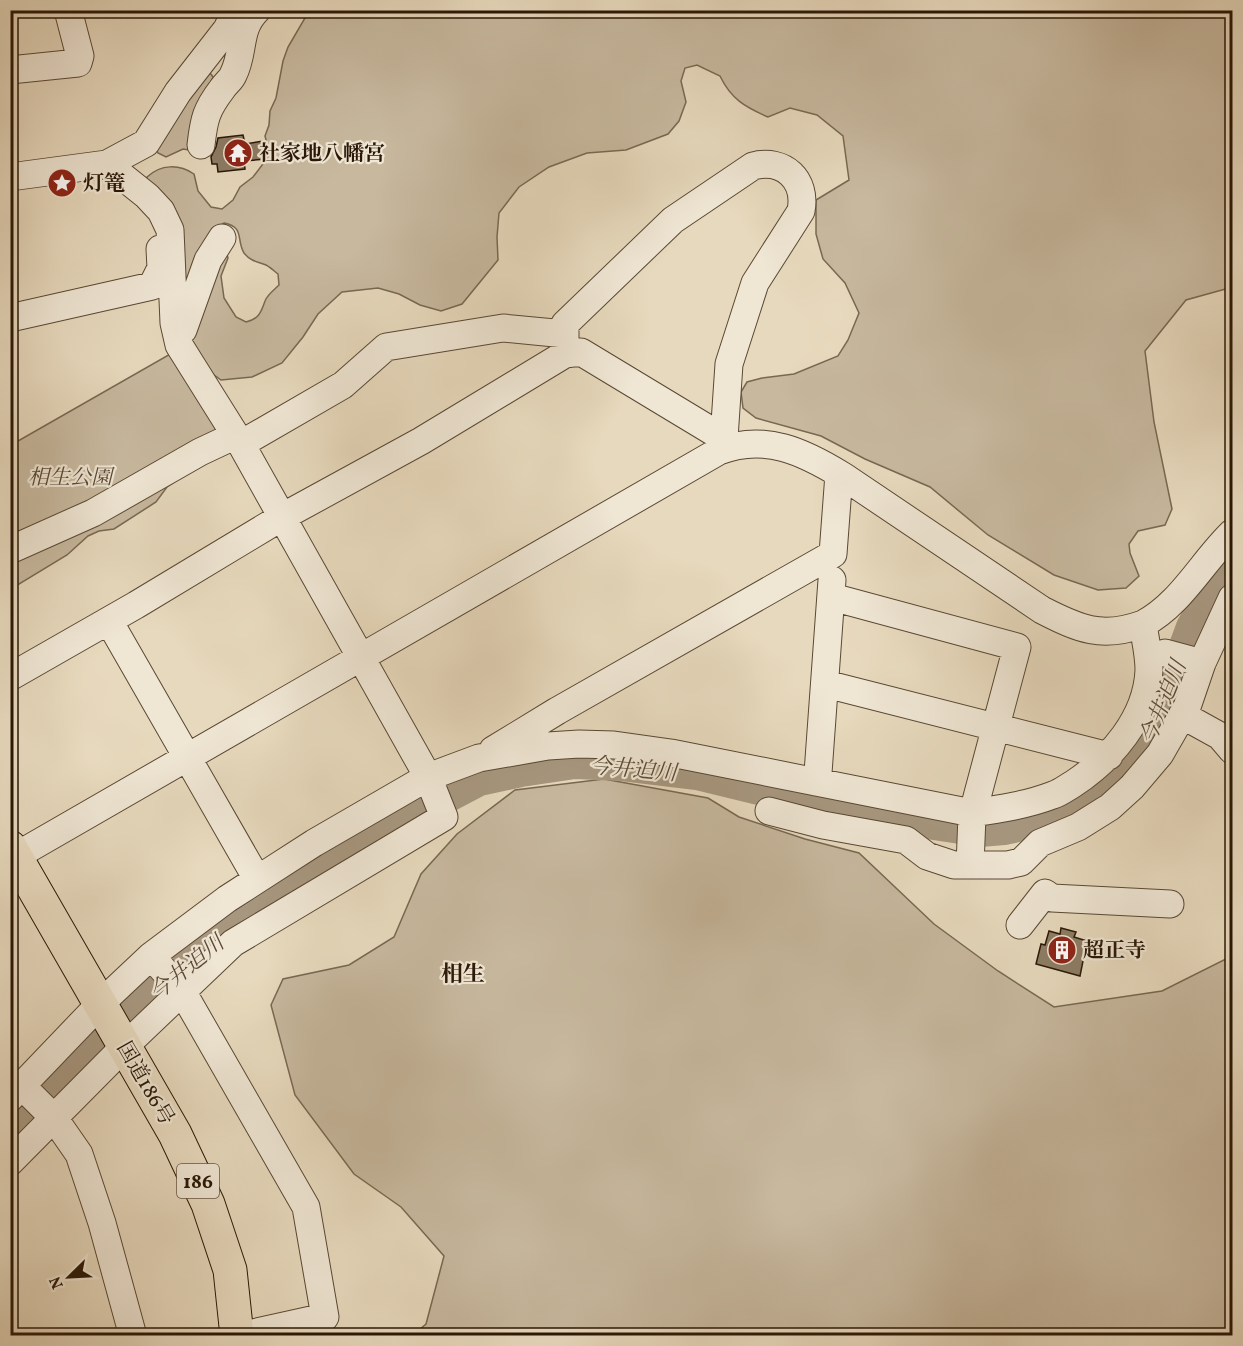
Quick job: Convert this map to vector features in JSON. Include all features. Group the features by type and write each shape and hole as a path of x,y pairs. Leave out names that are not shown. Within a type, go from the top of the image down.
{"highway":[{"name":"国道186号","path":"13,851 175,1134 208,1204 230,1270 238,1335"}],"street":[{"path":"10,70 78,63 80,56 68,10"},
{"path":"10,177 107,164 146,143 178,92 226,29 236,10"},
{"path":"201,145 208,108 227,81 232,78 244,28 249,18 257,10"},
{"path":"107,164 147,196 161,211 170,230 174,323 179,345 282,517 431,783 444,813 442,819 233,943 180,989 113,1026 20,1092 52,1116 79,1154 102,1223 133,1335"},
{"path":"13,851 188,756 719,451 730,441 729,364 755,283 801,211 804,199 795,177 782,167 762,164 753,166 673,220 565,324 565,344"},
{"path":"10,318 152,286 161,268 160,240 147,196"},
{"path":"177,335 183,330 208,260 222,238"},
{"path":"10,550 93,513 200,452 237,440 343,385 386,347 503,328 565,344 730,441 769,445 799,452 839,474 1042,610 1079,628 1102,632 1118,631 1153,619 1171,603 1231,534"},
{"path":"10,677 109,621 282,517 421,441 565,344"},
{"path":"815,782 818,773 826,684 839,474"},
{"path":"10,1162 52,1116 155,960 227,899 314,843 479,758 833,554"},
{"path":"832,597 1017,647 972,814 970,860"},
{"path":"770,811 823,825 906,840 927,856 954,865 970,860 1008,865 1021,862 1040,843 1078,827 1110,807 1132,788 1160,754 1198,680 1198,662 1233,598"},
{"path":"109,621 257,879"},
{"path":"479,758 548,746 614,745 671,753 972,814 1015,807 1055,794 1082,777 1109,756 1131,726 1145,692 1149,671 1143,624"},
{"path":"1164,653 1198,662"},
{"path":"826,684 1109,756"},
{"path":"1182,715 1220,736 1233,750"},
{"path":"1027,854 1036,867 1045,892 1052,898 1170,904"},
{"path":"1020,925 1045,892"},
{"path":"155,960 180,989 306,1207 325,1317 238,1335"}],"green space":[{"path":"309,11 1232,11 1232,289 1186,300 1145,351 1154,422 1172,509 1165,525 1138,531 1129,544 1139,576 1126,588 1098,590 1054,575 988,535 930,487 865,459 821,436 756,418 743,408 741,392 747,382 794,374 838,356 848,340 859,313 845,283 823,259 816,234 816,200 849,180 843,136 817,115 790,108 768,117 752,110 734,96 720,76 697,65 685,68 681,81 686,102 679,121 668,134 626,150 587,153 549,167 519,187 499,213 498,260 462,304 441,311 378,288 342,292 318,314 282,363 252,377 221,380 206,369 189,344 146,182 147,177 164,168 182,168 194,174 198,191 211,207 222,209 233,200 240,187 253,177 266,160 269,151 265,136 288,47","holes":["224,223 231,225 239,235 246,256 268,266 278,274 279,285 267,297 259,314 246,322 236,317 224,298 221,276 228,258 219,226"]},
{"path":"206,72 211,74 215,80 195,151 183,149 166,157 158,153 154,144"},
{"name":"相生公園","path":"172,353 231,444 167,487 156,502 114,529 99,531 88,536 67,555 11,589 11,445"},
{"path":"604,779 708,798 739,817 805,839 859,853 934,924 998,971 1054,1007 1162,991 1228,958 1232,950 1232,1335 413,1335 426,1324 444,1256 401,1207 354,1174 295,1095 271,1005 283,979 349,965 394,937 421,874 457,834 515,790"}],"building":[{"name":"社家地八幡宮","path":"243,135 245,144 263,141 266,159 244,161 245,169 218,172 217,164 212,164 211,157 218,138"},
{"name":"超正寺","path":"1061,928 1076,932 1074,937 1087,941 1080,976 1036,964 1041,944 1045,945 1049,931 1060,934"}],"waterway":[{"name":"今井迫川","path":"10,1136 88,1054 149,996 267,901 363,841 479,780 575,763 622,765 697,774 783,795 914,821 980,831 1004,829 1051,819 1089,801 1107,789 1141,753 1154,730 1192,627 1210,595 1232,565"}],"place":[{"name":"社家地八幡宮","path":"238,153"},
{"name":"灯篭","path":"62,183"},
{"name":"超正寺","path":"1062,950"}],"district":[{"name":"相生","path":"463,973"}]}
